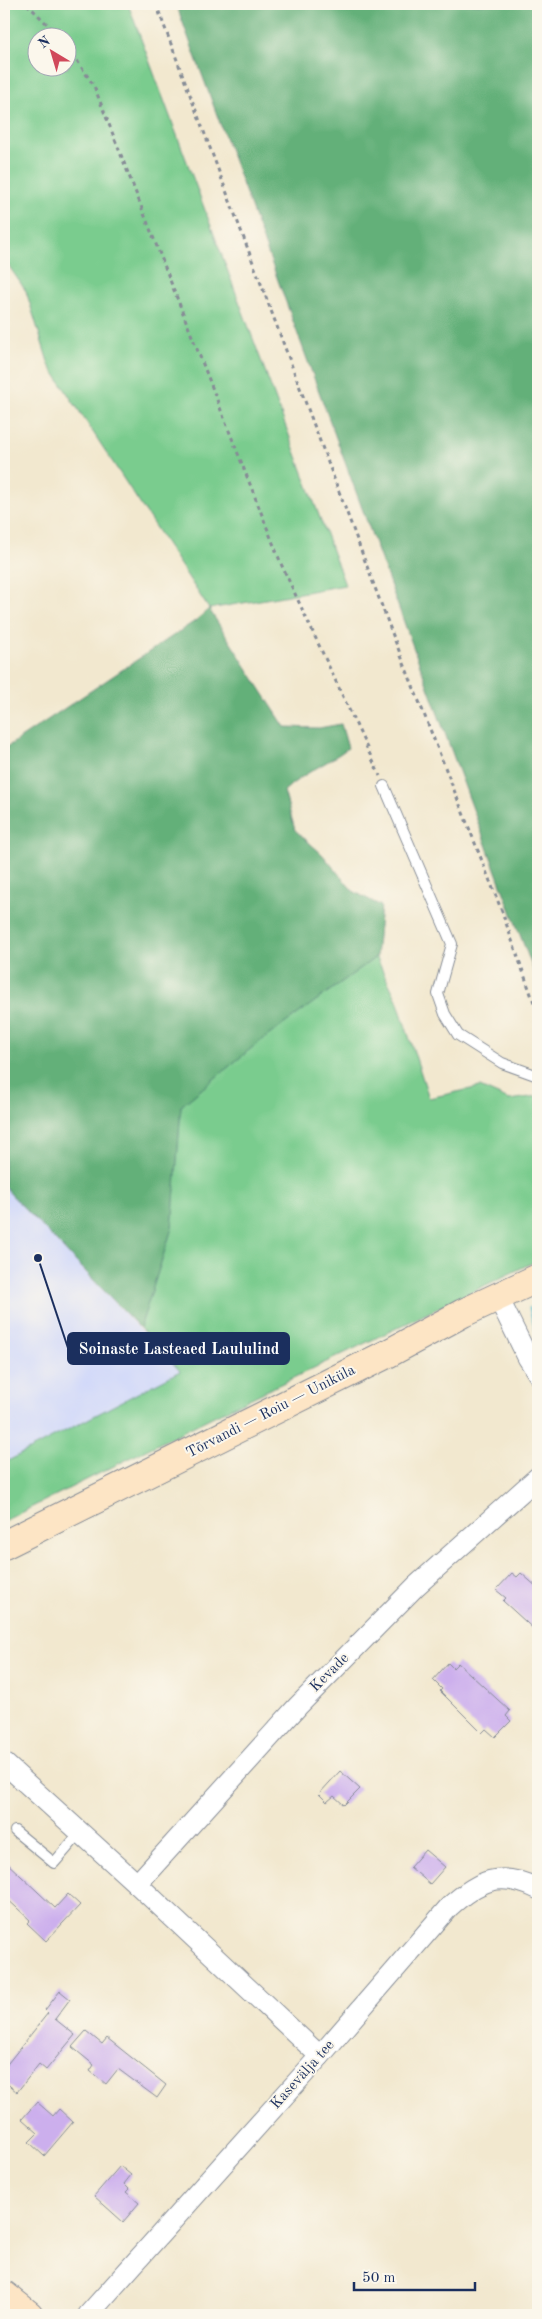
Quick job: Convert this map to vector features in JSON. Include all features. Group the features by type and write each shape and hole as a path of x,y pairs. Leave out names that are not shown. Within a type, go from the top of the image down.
{"street":[{"name":"Tõrvandi — Roiu — Uniküla","path":"4,1545 538,1278"},
{"path":"498,1297 538,1374"},
{"name":"Kevade","path":"137,1884 298,1706 402,1600 538,1477"},
{"path":"4,1764 137,1884 320,2056"},
{"name":"Kasevälja tee","path":"88,2315 320,2056 449,1907 466,1892 490,1880 513,1880 538,1888"},
{"path":"4,2295 29,2315"}],"lane":[{"path":"384,786 452,944 438,994 445,1014 458,1035 502,1063 538,1076"},
{"path":"16,1832 54,1863 80,1832"}],"path":[{"path":"27,4 51,28"},
{"path":"156,4 392,633 501,909 538,1014"},
{"path":"78,62 94,86 282,566 384,786"}],"shaded area":[{"path":"4,1187 180,1371 4,1463"}],"green space":[{"path":"4,4 128,4 345,585 209,609 49,365 26,291 4,259"},
{"path":"176,4 538,4 538,982 501,885"},
{"path":"209,609 285,727 319,728 341,724 348,748 299,779 284,791 295,830 322,854 353,891 381,906 376,957 254,1046 181,1106 172,1228 140,1328 4,1187 4,749 195,621"},
{"path":"376,957 397,1000 429,1098 480,1087 509,1100 538,1096 538,1260 212,1417 4,1521 4,1463 180,1371 140,1328 172,1228 181,1106 254,1046"}],"building":[{"path":"512,1573 517,1577 521,1573 538,1588 538,1633 503,1601 506,1598 496,1590"},
{"path":"448,1663 453,1668 458,1663 510,1711 506,1716 511,1721 495,1737 486,1729 482,1733 440,1691 442,1689 433,1680"},
{"path":"340,1771 360,1789 344,1805 334,1796 327,1802 319,1794"},
{"path":"425,1850 445,1867 430,1884 410,1867"},
{"path":"4,1860 55,1908 68,1894 80,1905 46,1941 27,1923 30,1920 4,1896"},
{"path":"60,1991 70,1999 55,2019 75,2035 46,2070 39,2064 17,2092 4,2081 4,2068 48,2013 45,2010"},
{"path":"86,2031 102,2044 107,2038 166,2085 157,2098 118,2069 106,2084 90,2071 94,2065 72,2047"},
{"path":"37,2102 53,2116 59,2109 73,2122 44,2156 29,2142 38,2133 22,2119"},
{"path":"120,2166 131,2175 124,2184 129,2189 126,2192 139,2203 123,2222 94,2196"}],"waterway":[{"path":"531,1309 538,1334"}],"place":[{"name":"Soinaste Lasteaed Laululind","path":"38,1258"}]}
